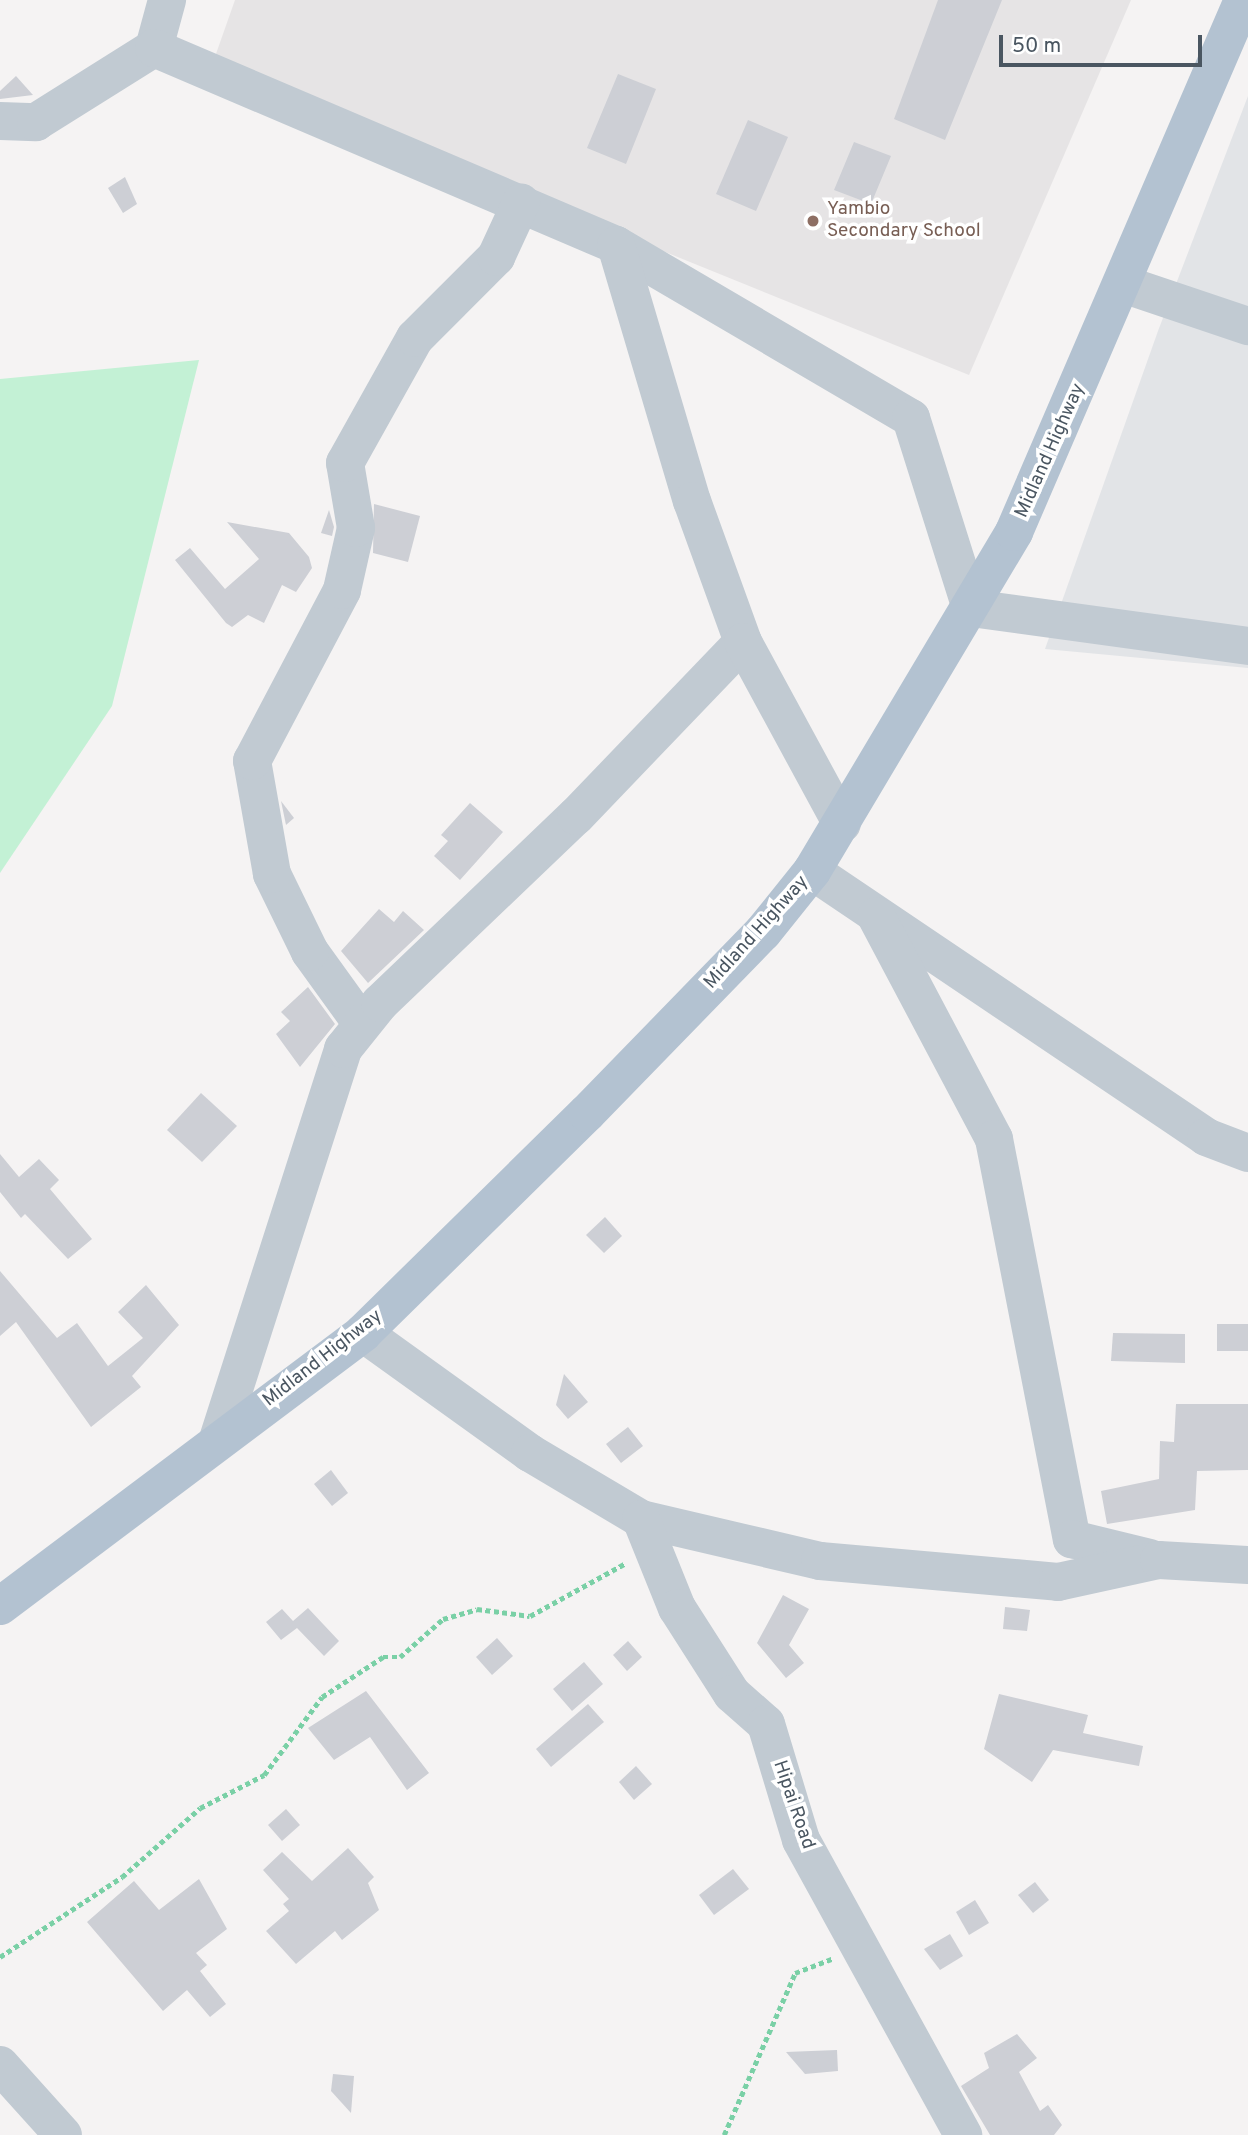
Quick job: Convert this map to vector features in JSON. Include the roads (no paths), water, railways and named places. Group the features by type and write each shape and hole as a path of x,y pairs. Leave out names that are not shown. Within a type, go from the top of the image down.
{"main road":[{"name":"Midland Highway","path":"0,1606 218,1439 363,1333 587,1113 763,932 812,871 1014,532 1126,285 1243,0"}],"street":[{"path":"0,121 36,122 154,48 167,0"},
{"path":"154,48 616,245 911,418 971,608 1248,646"},
{"path":"362,1024 310,952 272,874 251,761 342,590 356,528 345,463 415,338 496,257 521,203"},
{"path":"616,245 692,501 743,642 842,824"},
{"path":"1126,285 1248,327"},
{"path":"218,1439 343,1049 362,1024 576,816 743,642"},
{"path":"812,871 1206,1137 1248,1153"},
{"path":"876,916 994,1139 1072,1539 1159,1560 1248,1565"},
{"path":"363,1333 530,1453 641,1519 820,1561 1044,1581 1159,1560"},
{"name":"Hipai Road","path":"641,1519 677,1608 732,1694 766,1724 801,1840 963,2135"},
{"path":"0,2065 62,2135"}],"place":[{"name":"Yambio Secondary School","path":"813,221"}]}
